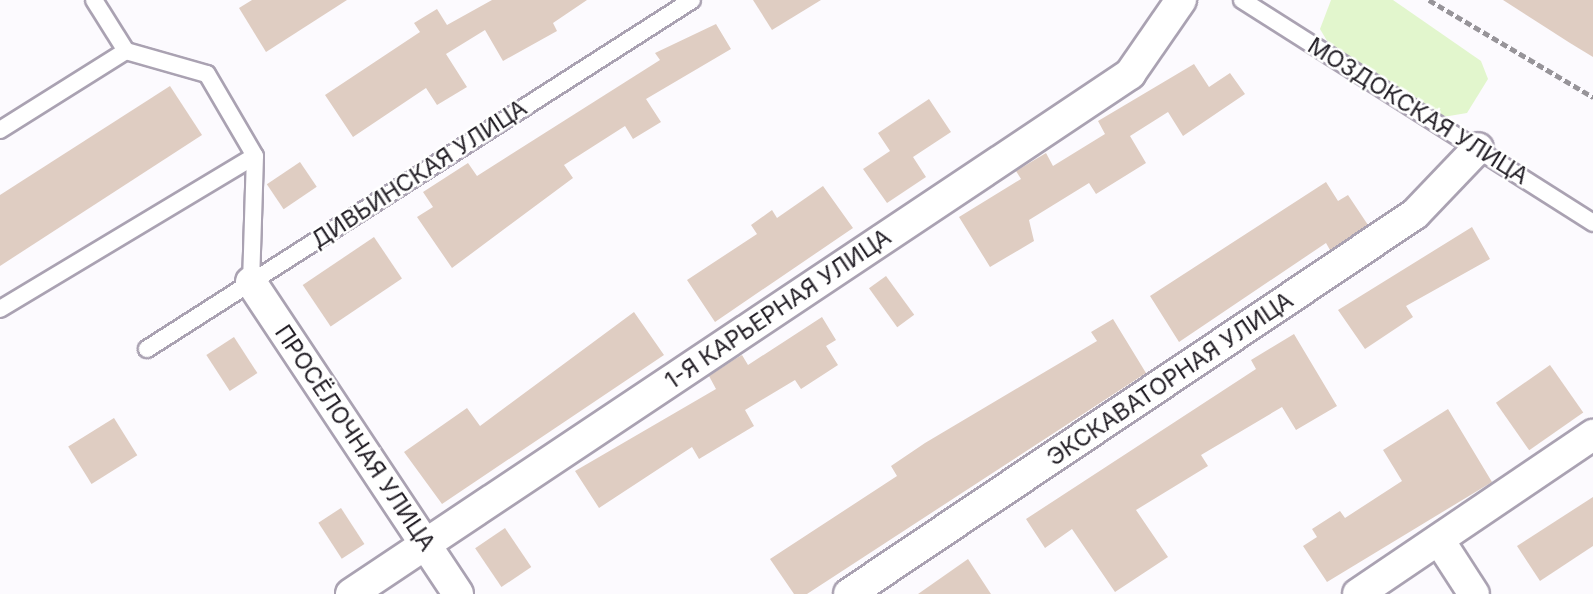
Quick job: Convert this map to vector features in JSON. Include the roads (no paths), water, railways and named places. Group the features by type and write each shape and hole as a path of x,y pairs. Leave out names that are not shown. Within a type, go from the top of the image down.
{"street":[{"name":"1-Я КАРЬЕРНАЯ УЛИЦА","path":"351,594 1130,74 1181,0"},
{"name":"ЭКСКАВАТОРНАЯ УЛИЦА","path":"849,594 1415,214 1478,148"},
{"name":"ПРОСЁЛОЧНАЯ УЛИЦА","path":"251,282 458,594"},
{"path":"1358,594 1593,435"},
{"path":"1439,540 1474,594"}],"lane":[{"path":"93,0 126,51 207,74 256,156 251,282"},
{"name":"ДИВЬИНСКАЯ УЛИЦА","path":"147,349 692,0"},
{"name":"МОЗДОКСКАЯ УЛИЦА","path":"1242,0 1593,223"},
{"path":"0,131 126,51"},
{"path":"0,309 256,156"}]}
